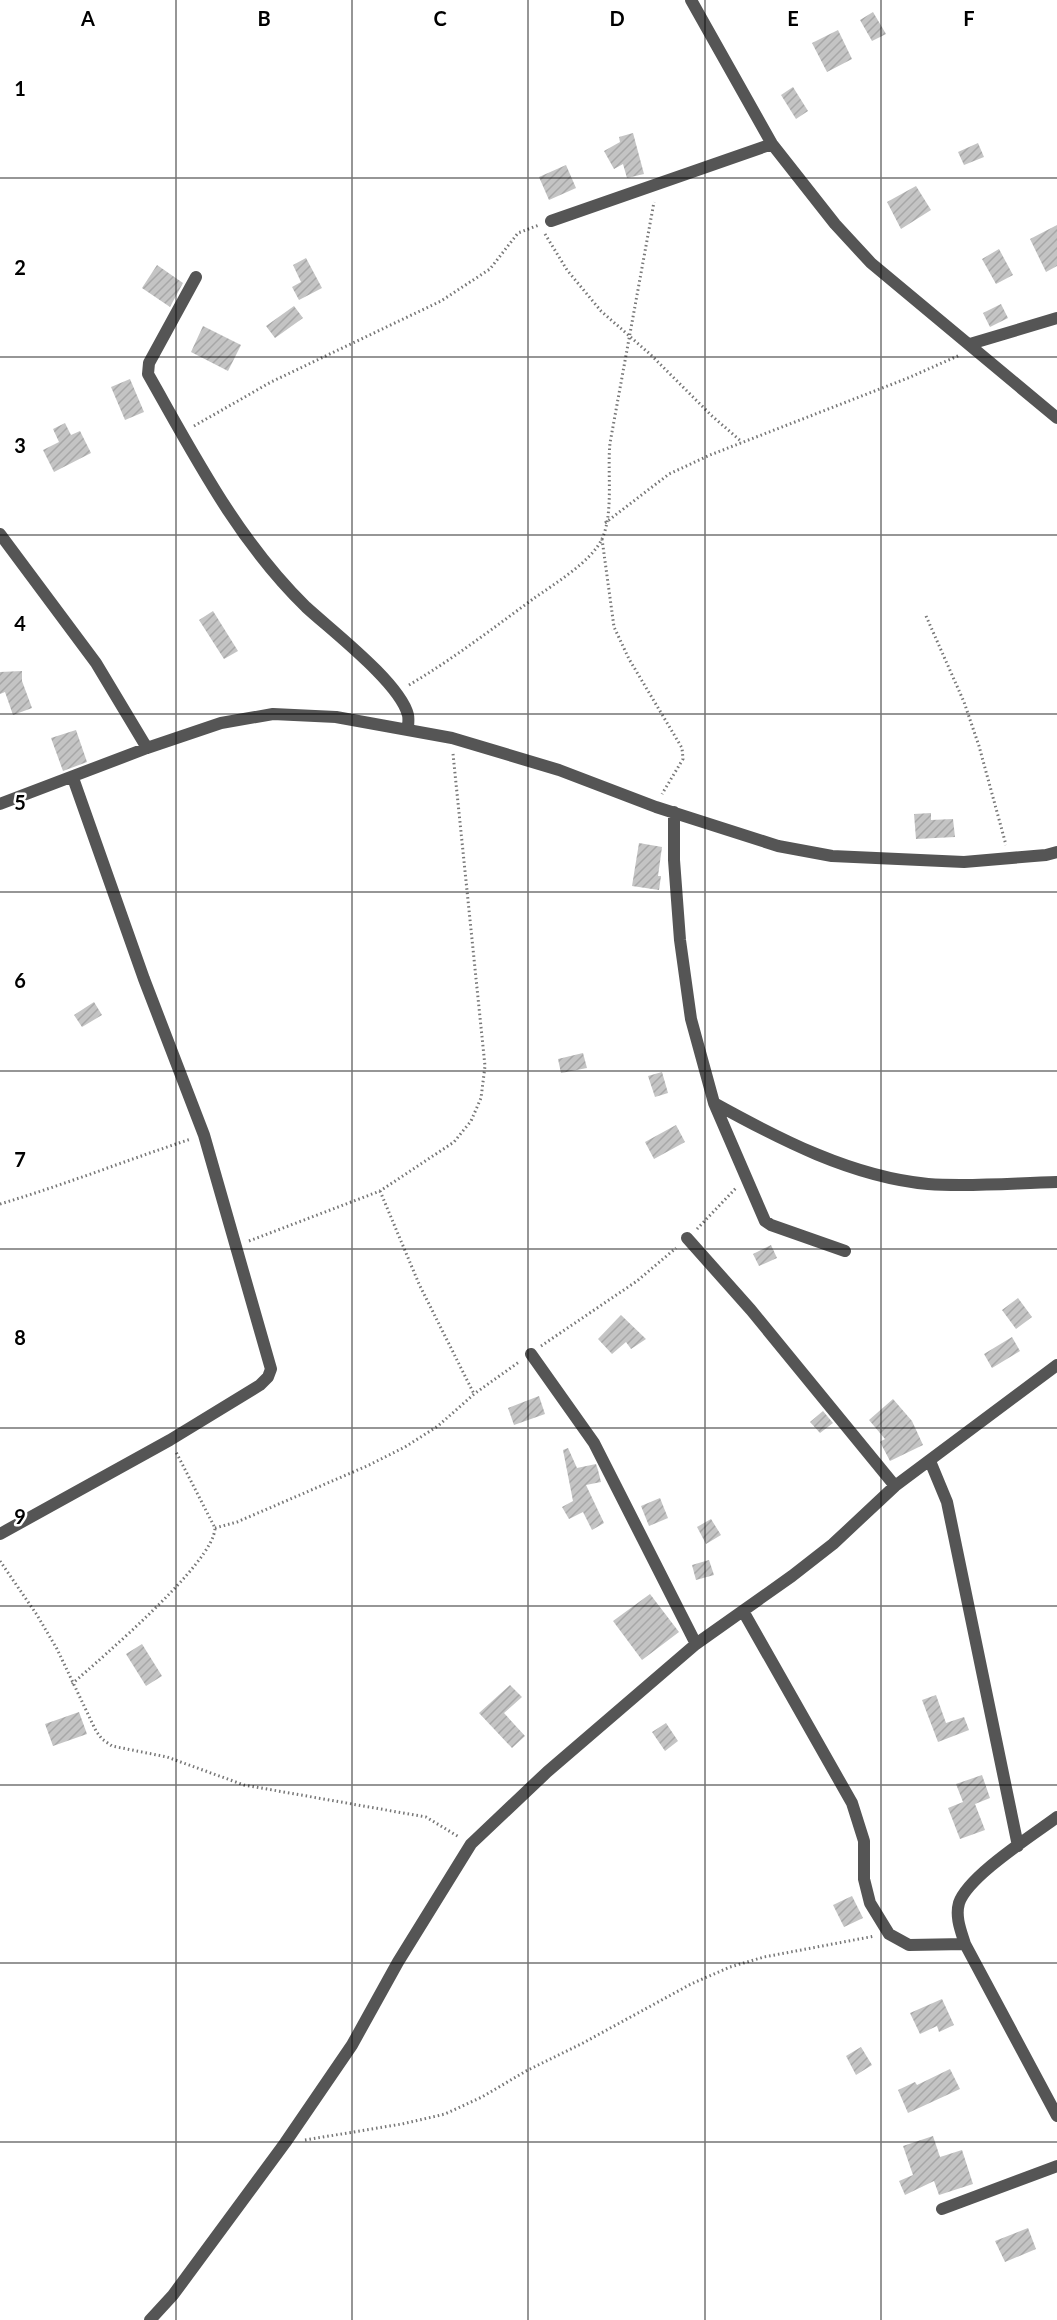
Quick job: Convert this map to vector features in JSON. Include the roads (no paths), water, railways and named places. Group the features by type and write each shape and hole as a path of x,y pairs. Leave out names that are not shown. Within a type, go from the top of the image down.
{"street":[{"path":"691,0 772,144 821,207 871,263 1057,418"},
{"path":"545,223 772,144"},
{"path":"196,277 149,363 148,374 207,478 239,527 282,581 396,693 409,717 408,729"},
{"path":"973,346 1057,318"},
{"path":"0,534 96,663 147,748"},
{"path":"0,804 147,748 221,723 273,714 336,717 452,738 559,770 656,807 778,846 832,856 964,861 1046,855 1057,852"},
{"path":"0,1534 170,1440 260,1385 268,1377 271,1369 204,1135 144,979 73,778"},
{"path":"674,812 674,860 680,940 691,1019 714,1103 765,1221 845,1251"},
{"path":"714,1103 775,1136 847,1165 883,1175 927,1184 1057,1182"},
{"path":"687,1239 751,1310 895,1486"},
{"path":"531,1354 594,1443 696,1644"},
{"path":"150,2320 173,2295 285,2143 352,2045 403,1954 471,1844 547,1772 696,1644 832,1544 895,1486 1057,1365"},
{"path":"930,1461 946,1502 1018,1846"},
{"path":"743,1611 852,1803 864,1841 864,1879 870,1903 889,1934 909,1945 965,1944"},
{"path":"1057,1817 979,1875 959,1902 958,1920 965,1944 1057,2116"},
{"path":"942,2209 1057,2166"}]}
